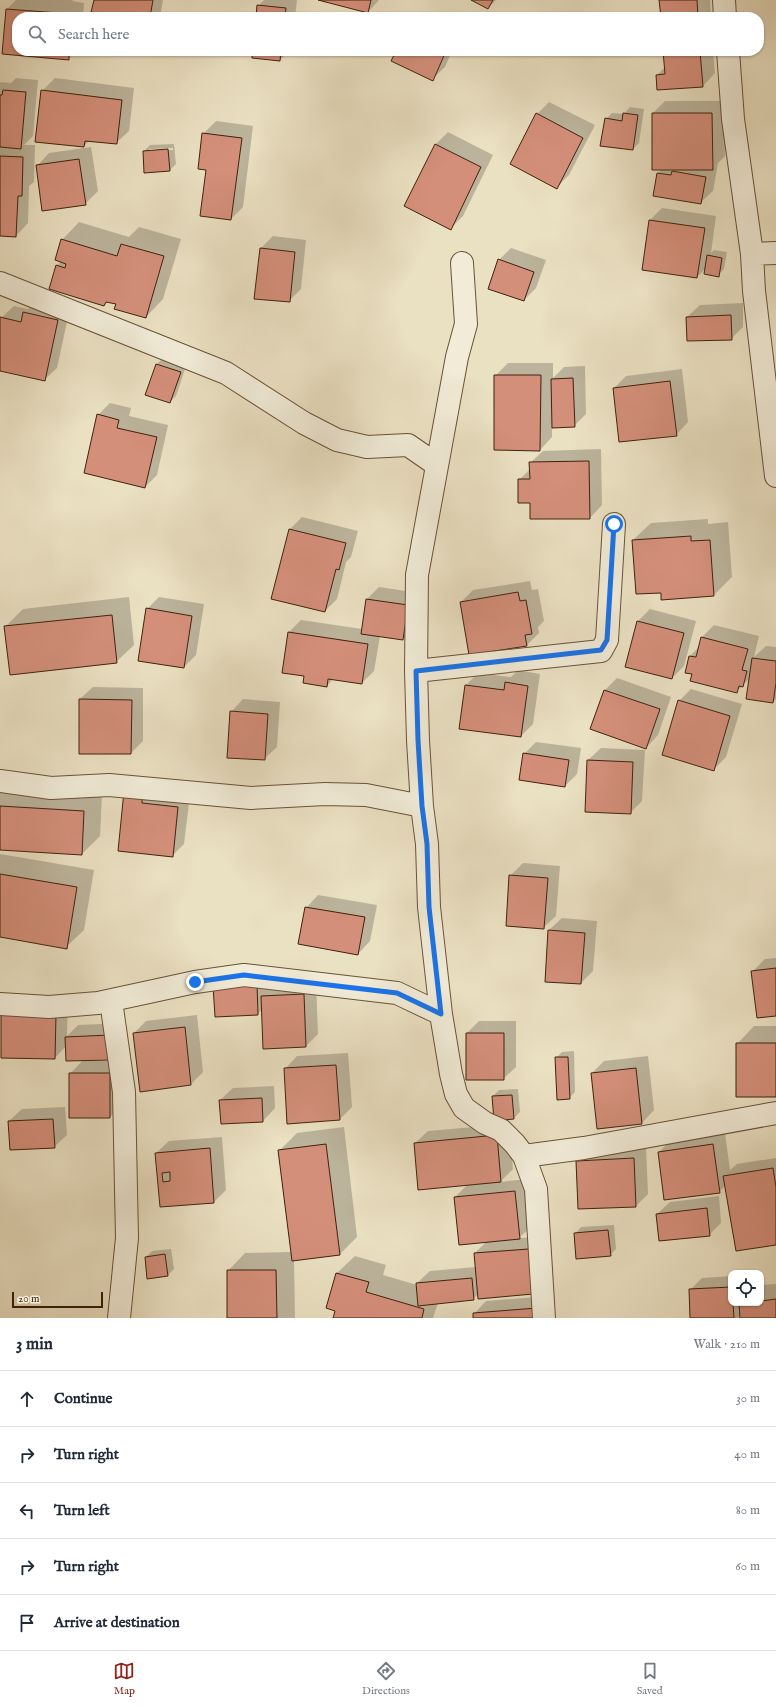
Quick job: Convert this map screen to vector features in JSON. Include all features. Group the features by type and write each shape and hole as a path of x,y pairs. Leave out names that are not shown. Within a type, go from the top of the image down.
{"street":[{"path":"724,0 725,12"},
{"path":"728,56 733,119 752,254 754,291 776,476"},
{"path":"752,254 776,253"},
{"path":"462,263 466,324 457,357 417,575 416,671 422,806 427,844 429,907 441,1014 451,1074 456,1094 464,1108 485,1123 501,1130 515,1144 524,1156 536,1189 544,1318"},
{"path":"0,283 226,373 304,423 337,440 367,447 408,445 437,465"},
{"path":"416,671 601,650 607,640 614,524"},
{"path":"0,781 51,788 109,785 251,798 325,794 366,795 422,806"},
{"path":"0,1004 49,1007 98,1003 195,982 244,975 397,993 441,1014"},
{"path":"111,1000 124,1092 127,1238 119,1318"},
{"path":"524,1156 584,1148 776,1113"}],"building":[{"path":"94,0 153,0 151,12 91,12"},
{"path":"318,0 371,0 368,12"},
{"path":"471,0 493,0 488,9"},
{"path":"659,0 697,0 698,12 660,12"},
{"path":"257,5 286,8 286,12 256,12"},
{"path":"6,9 46,12 12,12 12,55 2,54"},
{"path":"24,56 69,56 69,60"},
{"path":"252,56 280,56 280,61 252,58"},
{"path":"394,56 444,56 433,81 391,61"},
{"path":"663,56 700,56 703,87 657,90 656,75 665,74"},
{"path":"3,90 26,92 21,149 0,147 0,95 2,95"},
{"path":"41,90 122,100 117,144 85,141 84,147 35,142"},
{"path":"536,113 583,138 557,189 510,164"},
{"path":"623,113 638,115 633,150 600,146 605,118 622,121"},
{"path":"652,113 712,113 713,170 652,170"},
{"path":"202,133 242,138 231,220 200,216 206,170 198,169"},
{"path":"435,144 481,167 451,230 404,206"},
{"path":"168,149 170,171 144,173 143,151"},
{"path":"0,156 23,157 22,196 18,196 16,237 0,236"},
{"path":"79,159 86,205 42,211 36,165"},
{"path":"672,171 706,177 701,204 653,196 657,173 671,175"},
{"path":"649,220 705,228 697,278 642,270"},
{"path":"61,239 117,256 121,244 164,256 146,318 114,309 116,304 106,302 104,306 49,289 56,265 65,268 66,264 55,260"},
{"path":"260,248 295,252 290,302 254,299"},
{"path":"707,255 722,258 719,277 704,274"},
{"path":"498,259 534,272 524,301 488,289"},
{"path":"23,312 58,320 45,381 0,371 0,317 21,322"},
{"path":"731,315 732,340 687,341 686,317"},
{"path":"156,364 181,372 170,403 145,395"},
{"path":"494,375 541,375 540,451 494,450"},
{"path":"573,378 575,427 552,428 551,379"},
{"path":"670,381 677,436 619,442 613,388"},
{"path":"97,414 119,420 117,428 157,437 145,488 84,473"},
{"path":"589,461 590,519 530,519 530,503 518,503 518,479 530,479 529,462"},
{"path":"289,529 346,543 339,570 336,569 325,612 271,599"},
{"path":"691,536 691,541 710,540 714,596 661,600 661,593 636,594 632,540"},
{"path":"518,592 520,601 526,600 532,634 525,635 527,646 469,655 460,602"},
{"path":"366,599 408,605 403,640 361,634"},
{"path":"146,608 192,616 184,668 138,661"},
{"path":"112,615 117,663 10,675 4,626"},
{"path":"637,621 684,633 672,679 625,667"},
{"path":"288,632 368,644 362,684 328,679 327,687 303,683 304,676 282,673"},
{"path":"701,637 748,649 742,670 747,671 743,687 739,686 737,693 690,681 692,674 685,673 689,656 696,657"},
{"path":"752,658 776,661 776,683 773,703 746,699"},
{"path":"505,682 528,686 521,737 459,729 465,685 504,690"},
{"path":"604,690 660,709 646,749 590,729"},
{"path":"79,699 132,700 131,754 79,754"},
{"path":"678,700 730,716 714,771 662,755"},
{"path":"230,711 268,714 265,760 227,758"},
{"path":"523,753 569,760 565,787 519,780"},
{"path":"587,760 633,762 631,814 585,812"},
{"path":"124,791 142,793 142,803 178,807 173,857 118,851"},
{"path":"0,806 84,811 82,855 0,850"},
{"path":"0,874 77,887 67,949 0,937"},
{"path":"509,875 548,878 544,929 506,926"},
{"path":"305,907 365,917 358,955 298,944"},
{"path":"548,930 585,933 581,984 545,982"},
{"path":"776,968 776,1016 757,1018 751,971"},
{"path":"257,984 258,1015 215,1017 213,986"},
{"path":"304,994 306,1047 263,1049 261,996"},
{"path":"1,1015 56,1015 55,1059 1,1058"},
{"path":"185,1027 191,1085 140,1092 133,1033"},
{"path":"466,1033 504,1033 504,1080 466,1080"},
{"path":"110,1035 111,1060 66,1061 65,1037"},
{"path":"736,1043 776,1043 776,1097 736,1097"},
{"path":"555,1057 568,1057 570,1099 557,1100"},
{"path":"336,1065 340,1120 287,1124 284,1068"},
{"path":"636,1068 642,1124 597,1129 591,1073"},
{"path":"69,1073 110,1073 110,1118 69,1118"},
{"path":"512,1095 514,1119 494,1121 492,1096"},
{"path":"262,1098 263,1122 221,1124 219,1100"},
{"path":"53,1119 55,1148 10,1150 8,1121"},
{"path":"497,1135 501,1182 418,1190 414,1143"},
{"path":"326,1144 340,1255 292,1261 278,1150"},
{"path":"713,1144 720,1193 664,1200 658,1152"},
{"path":"210,1148 214,1203 160,1207 155,1153","holes":["170,1172 170,1181 163,1182 162,1173"]},
{"path":"634,1158 636,1207 578,1209 576,1161"},
{"path":"773,1168 776,1187 776,1245 736,1251 723,1176"},
{"path":"515,1191 520,1239 459,1245 454,1197"},
{"path":"707,1208 710,1236 659,1241 656,1214"},
{"path":"608,1230 611,1256 576,1259 574,1233"},
{"path":"529,1249 533,1294 478,1299 474,1253"},
{"path":"165,1254 168,1276 147,1279 145,1257"},
{"path":"227,1270 276,1270 277,1318 227,1318"},
{"path":"336,1273 369,1282 366,1292 424,1309 422,1318 333,1318 335,1311 326,1308"},
{"path":"472,1278 474,1300 418,1306 416,1283"},
{"path":"728,1287 728,1306 733,1306 734,1318 690,1318 689,1289"},
{"path":"776,1299 776,1318 740,1318 739,1306 764,1306 764,1301"},
{"path":"537,1308 538,1318 473,1318 473,1313"}],"route":[{"path":"195,982 244,975 397,993 441,1014 429,907 427,844 422,806 418,740 416,671 601,650 607,640 614,524"}]}
